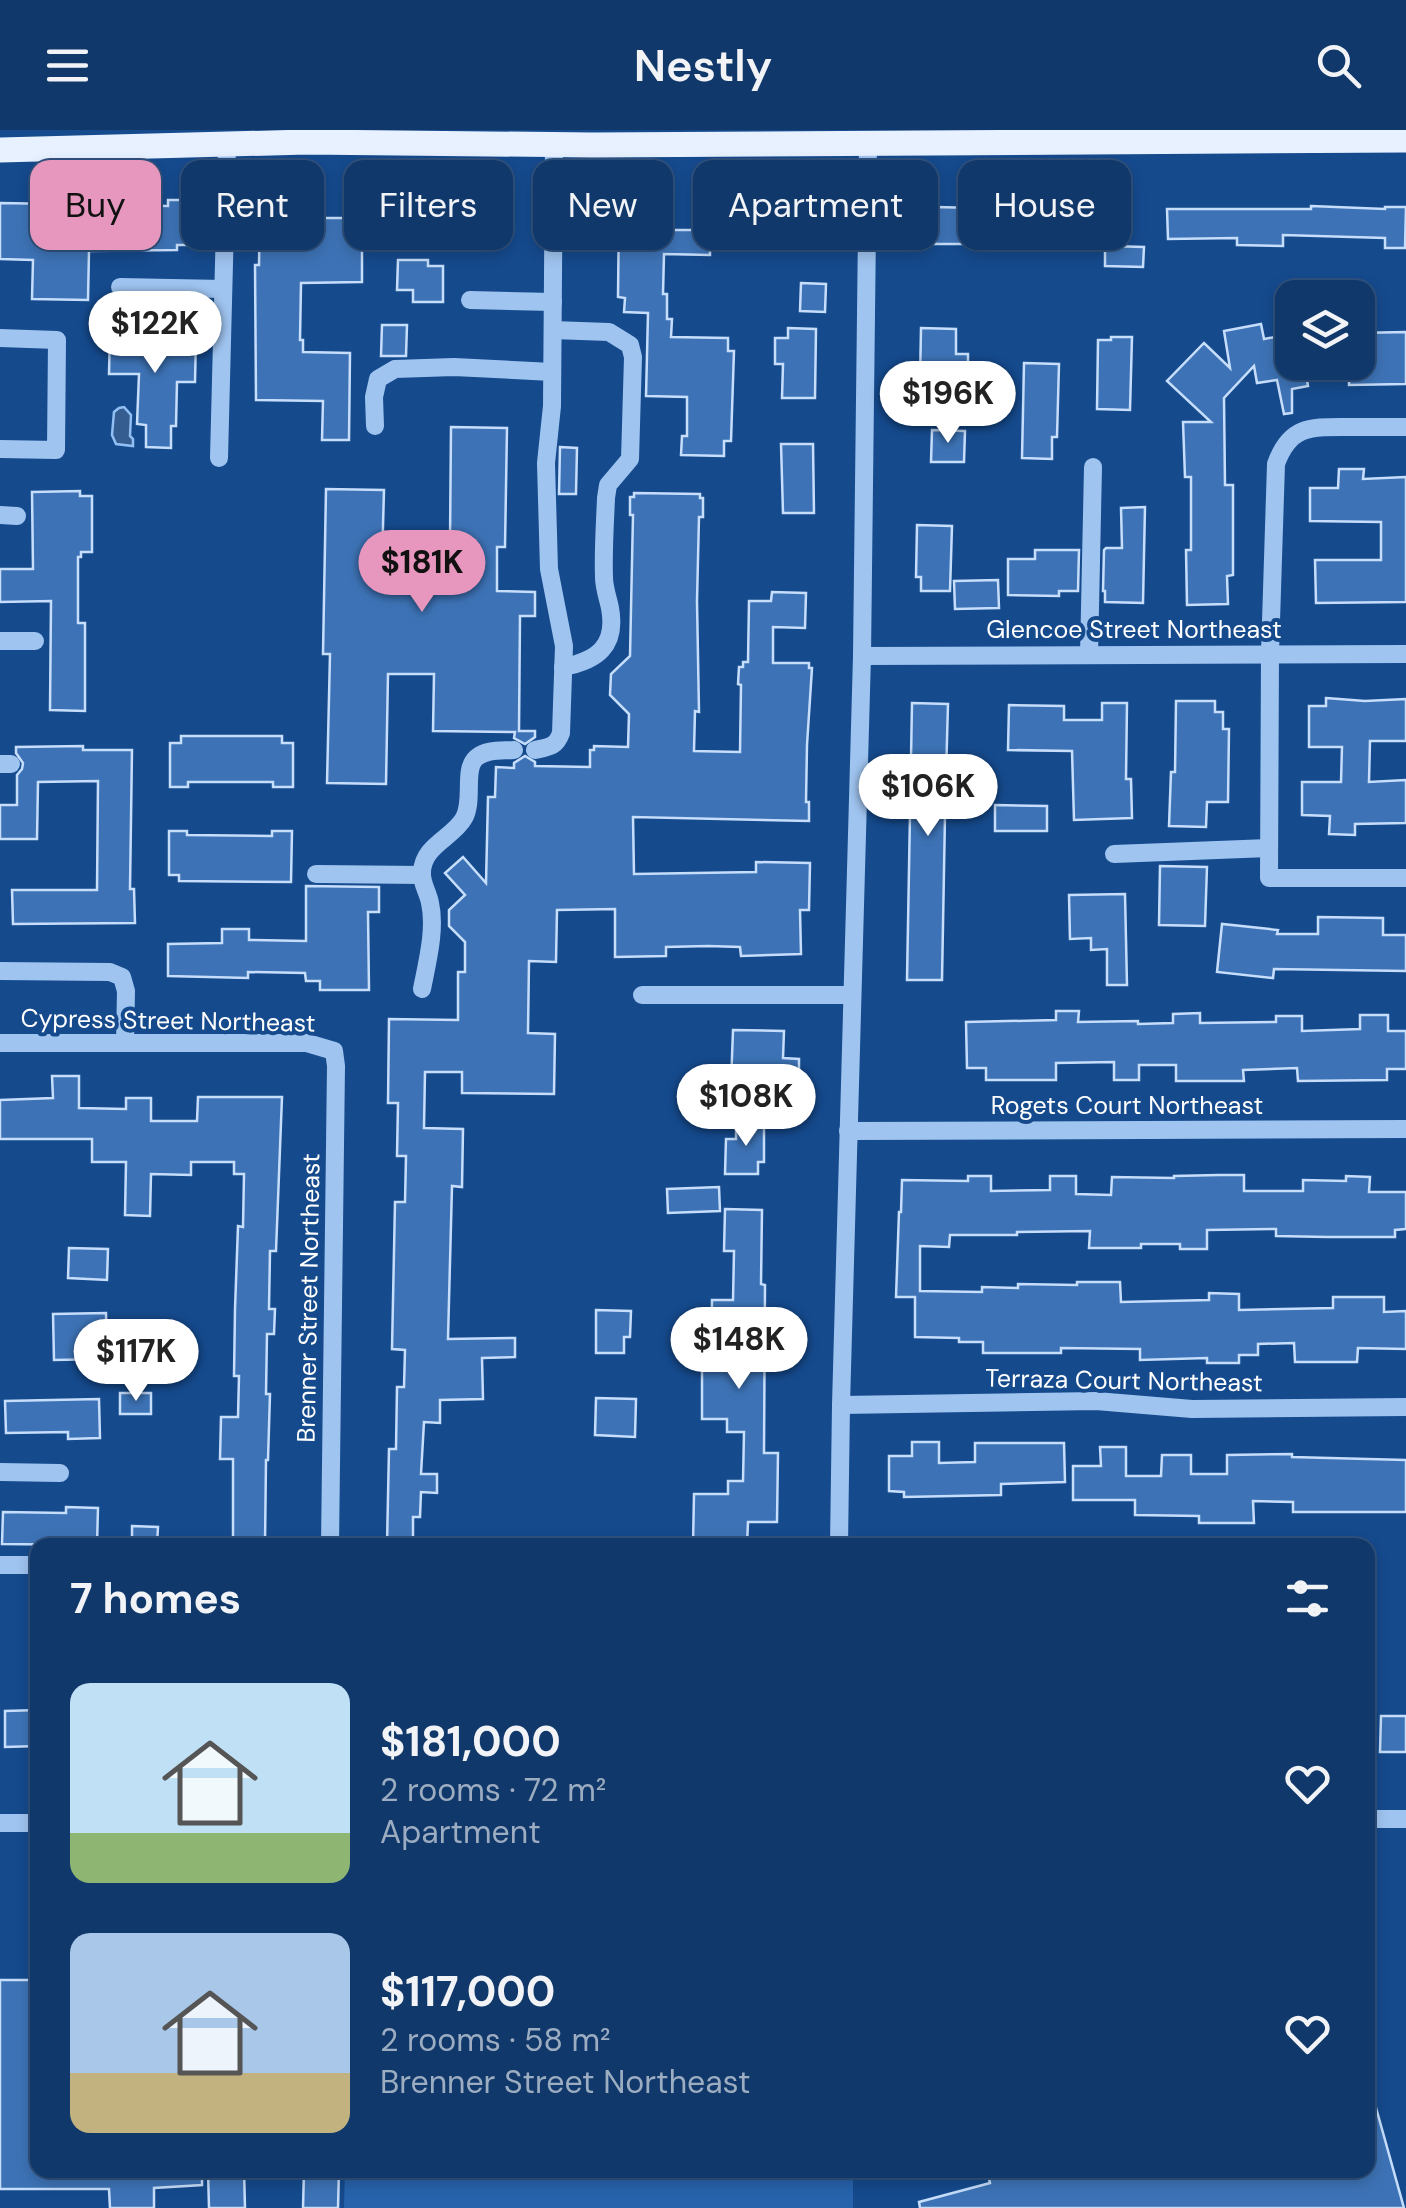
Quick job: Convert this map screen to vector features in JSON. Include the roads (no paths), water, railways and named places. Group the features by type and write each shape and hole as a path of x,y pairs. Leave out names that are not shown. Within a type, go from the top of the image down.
{"main road":[{"path":"0,150 434,137 554,144 593,138 745,137 868,143 1406,140"}],"street":[{"path":"839,1538 862,656 868,143"},
{"path":"535,750 558,742 564,667 564,646 549,569 546,463 552,406 554,144"},
{"path":"219,458 227,146"},
{"path":"120,287 224,290"},
{"path":"470,300 554,302"},
{"path":"552,330 610,332 630,345 633,357 630,460 608,486 606,498 604,578 611,610 610,636 592,659 564,667"},
{"path":"0,338 57,340 56,450 0,449"},
{"path":"375,426 378,379 395,369 454,367 552,372"},
{"path":"1406,427 1311,427 1295,434 1282,447 1276,464 1269,848 1269,878 1406,878"},
{"path":"1090,654 1093,468"},
{"path":"0,641 34,641"},
{"name":"Glencoe Street Northeast","path":"862,656 1406,654"},
{"path":"422,989 430,916 422,876 425,859 460,824 468,810 470,768 476,758 487,752 514,750"},
{"path":"1114,854 1269,848"},
{"path":"316,874 422,876"},
{"path":"0,972 110,972 122,977 126,992 125,1043"},
{"path":"642,995 852,995"},
{"name":"Cypress Street Northeast","path":"0,1043 308,1043 334,1051"},
{"name":"Brenner Street Northeast","path":"330,1538 334,1051"},
{"name":"Rogets Court Northeast","path":"848,1131 1406,1129"},
{"name":"Terraza Court Northeast","path":"841,1405 1096,1400 1179,1409 1406,1407"},
{"path":"0,1472 60,1472"},
{"path":"0,1565 30,1564"},
{"path":"1375,1819 1406,1818"},
{"path":"0,1823 30,1823"}]}
